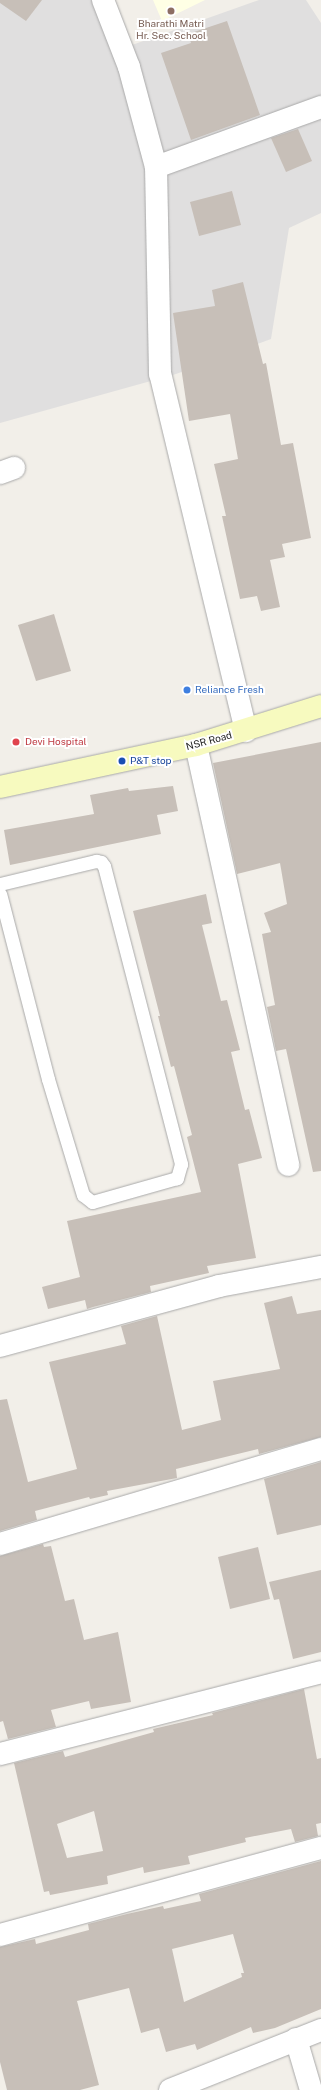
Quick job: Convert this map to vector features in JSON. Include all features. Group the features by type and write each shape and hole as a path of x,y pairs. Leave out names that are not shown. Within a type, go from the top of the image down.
{"main road":[{"name":"NSR Road","path":"0,787 196,745 246,731 321,706"}],"street":[{"path":"104,0 129,68 156,167 160,374 246,731"},
{"path":"156,167 321,107"},
{"path":"196,745 288,1165"},
{"path":"0,1346 219,1286 321,1267"},
{"path":"0,1544 321,1449"},
{"path":"0,1754 321,1672"},
{"path":"0,1935 321,1848"},
{"path":"170,2090 321,2030"},
{"path":"296,2039 311,2090"}],"lane":[{"path":"0,884 96,861 101,862 104,866 181,1164 177,1178 92,1202 83,1195 48,1079 0,894"}],"shaded area":[{"path":"0,0 99,0 118,50 259,0 306,0 321,23 321,213 289,228 271,339 176,374 0,423"},
{"name":"Bharathi Matri Hr. Sec. School","path":"153,0 205,0 162,21"}],"building":[{"path":"0,0 42,0 26,21 0,3"},
{"path":"227,21 260,115 191,140 161,53 191,43 188,34"},
{"path":"298,129 312,161 286,172 271,138"},
{"path":"232,191 241,225 199,236 190,202"},
{"path":"243,282 263,364 266,363 281,445 293,443 311,538 282,544 285,557 270,560 280,607 261,611 257,596 240,599 222,516 226,516 214,464 238,459 230,414 189,421 173,313 215,306 212,290"},
{"path":"54,614 71,671 36,681 18,625"},
{"path":"321,742 321,1171 313,1172 286,1049 276,1051 267,1007 275,1005 262,934 271,932 264,913 287,904 280,863 237,874 213,763"},
{"path":"173,786 178,811 157,815 161,834 10,865 4,830 94,814 90,795 128,788 129,791"},
{"path":"206,894 212,923 202,925 221,1001 227,1000 240,1050 231,1052 245,1110 249,1109 262,1158 238,1164 256,1258 207,1266 209,1273 150,1286 151,1292 87,1309 85,1300 48,1309 42,1287 80,1277 67,1221 201,1192 187,1137 192,1135 174,1066 171,1067 158,1016 160,1016 133,911"},
{"path":"292,1296 297,1314 321,1310 321,1437 259,1454 258,1449 176,1469 177,1478 107,1491 108,1495 90,1499 89,1497 35,1511 37,1520 0,1531 0,1400 7,1399 28,1482 77,1469 49,1362 126,1344 121,1326 157,1316 182,1430 221,1420 213,1381 280,1369 264,1303"},
{"path":"321,1462 321,1525 277,1535 264,1479"},
{"path":"43,1544 44,1547 51,1546 65,1601 74,1599 84,1640 118,1632 131,1702 91,1709 89,1701 51,1710 56,1727 8,1739 3,1721 0,1722 0,1556"},
{"path":"258,1547 270,1599 230,1609 218,1557"},
{"path":"321,1570 321,1652 293,1659 279,1599 274,1600 269,1582"},
{"path":"304,1689 317,1759 321,1758 321,1823 316,1824 318,1836 295,1842 291,1829 245,1838 246,1842 188,1856 190,1864 144,1873 143,1867 107,1876 108,1884 50,1895 49,1891 44,1892 14,1763 63,1751 65,1757 154,1732 153,1729 213,1715 212,1713","holes":["94,1811 103,1851 67,1858 57,1824"]},
{"path":"321,1861 321,2009 275,2028 253,2033 251,2027 197,2050 195,2044 166,2052 159,2028 141,2033 129,1988 77,2001 99,2085 80,2090 7,2090 0,2062 0,1947 35,1939 36,1944 89,1930 88,1924 163,1906 164,1909 201,1901 199,1894","holes":["233,1934 244,1973 241,1973 242,1977 184,2002 172,1949"]}],"place":[{"name":"Bharathi Matri Hr. Sec. School","path":"171,11"},
{"name":"Reliance Fresh","path":"187,690"},
{"name":"Devi Hospital","path":"16,742"},
{"name":"P&T stop","path":"122,761"}]}
